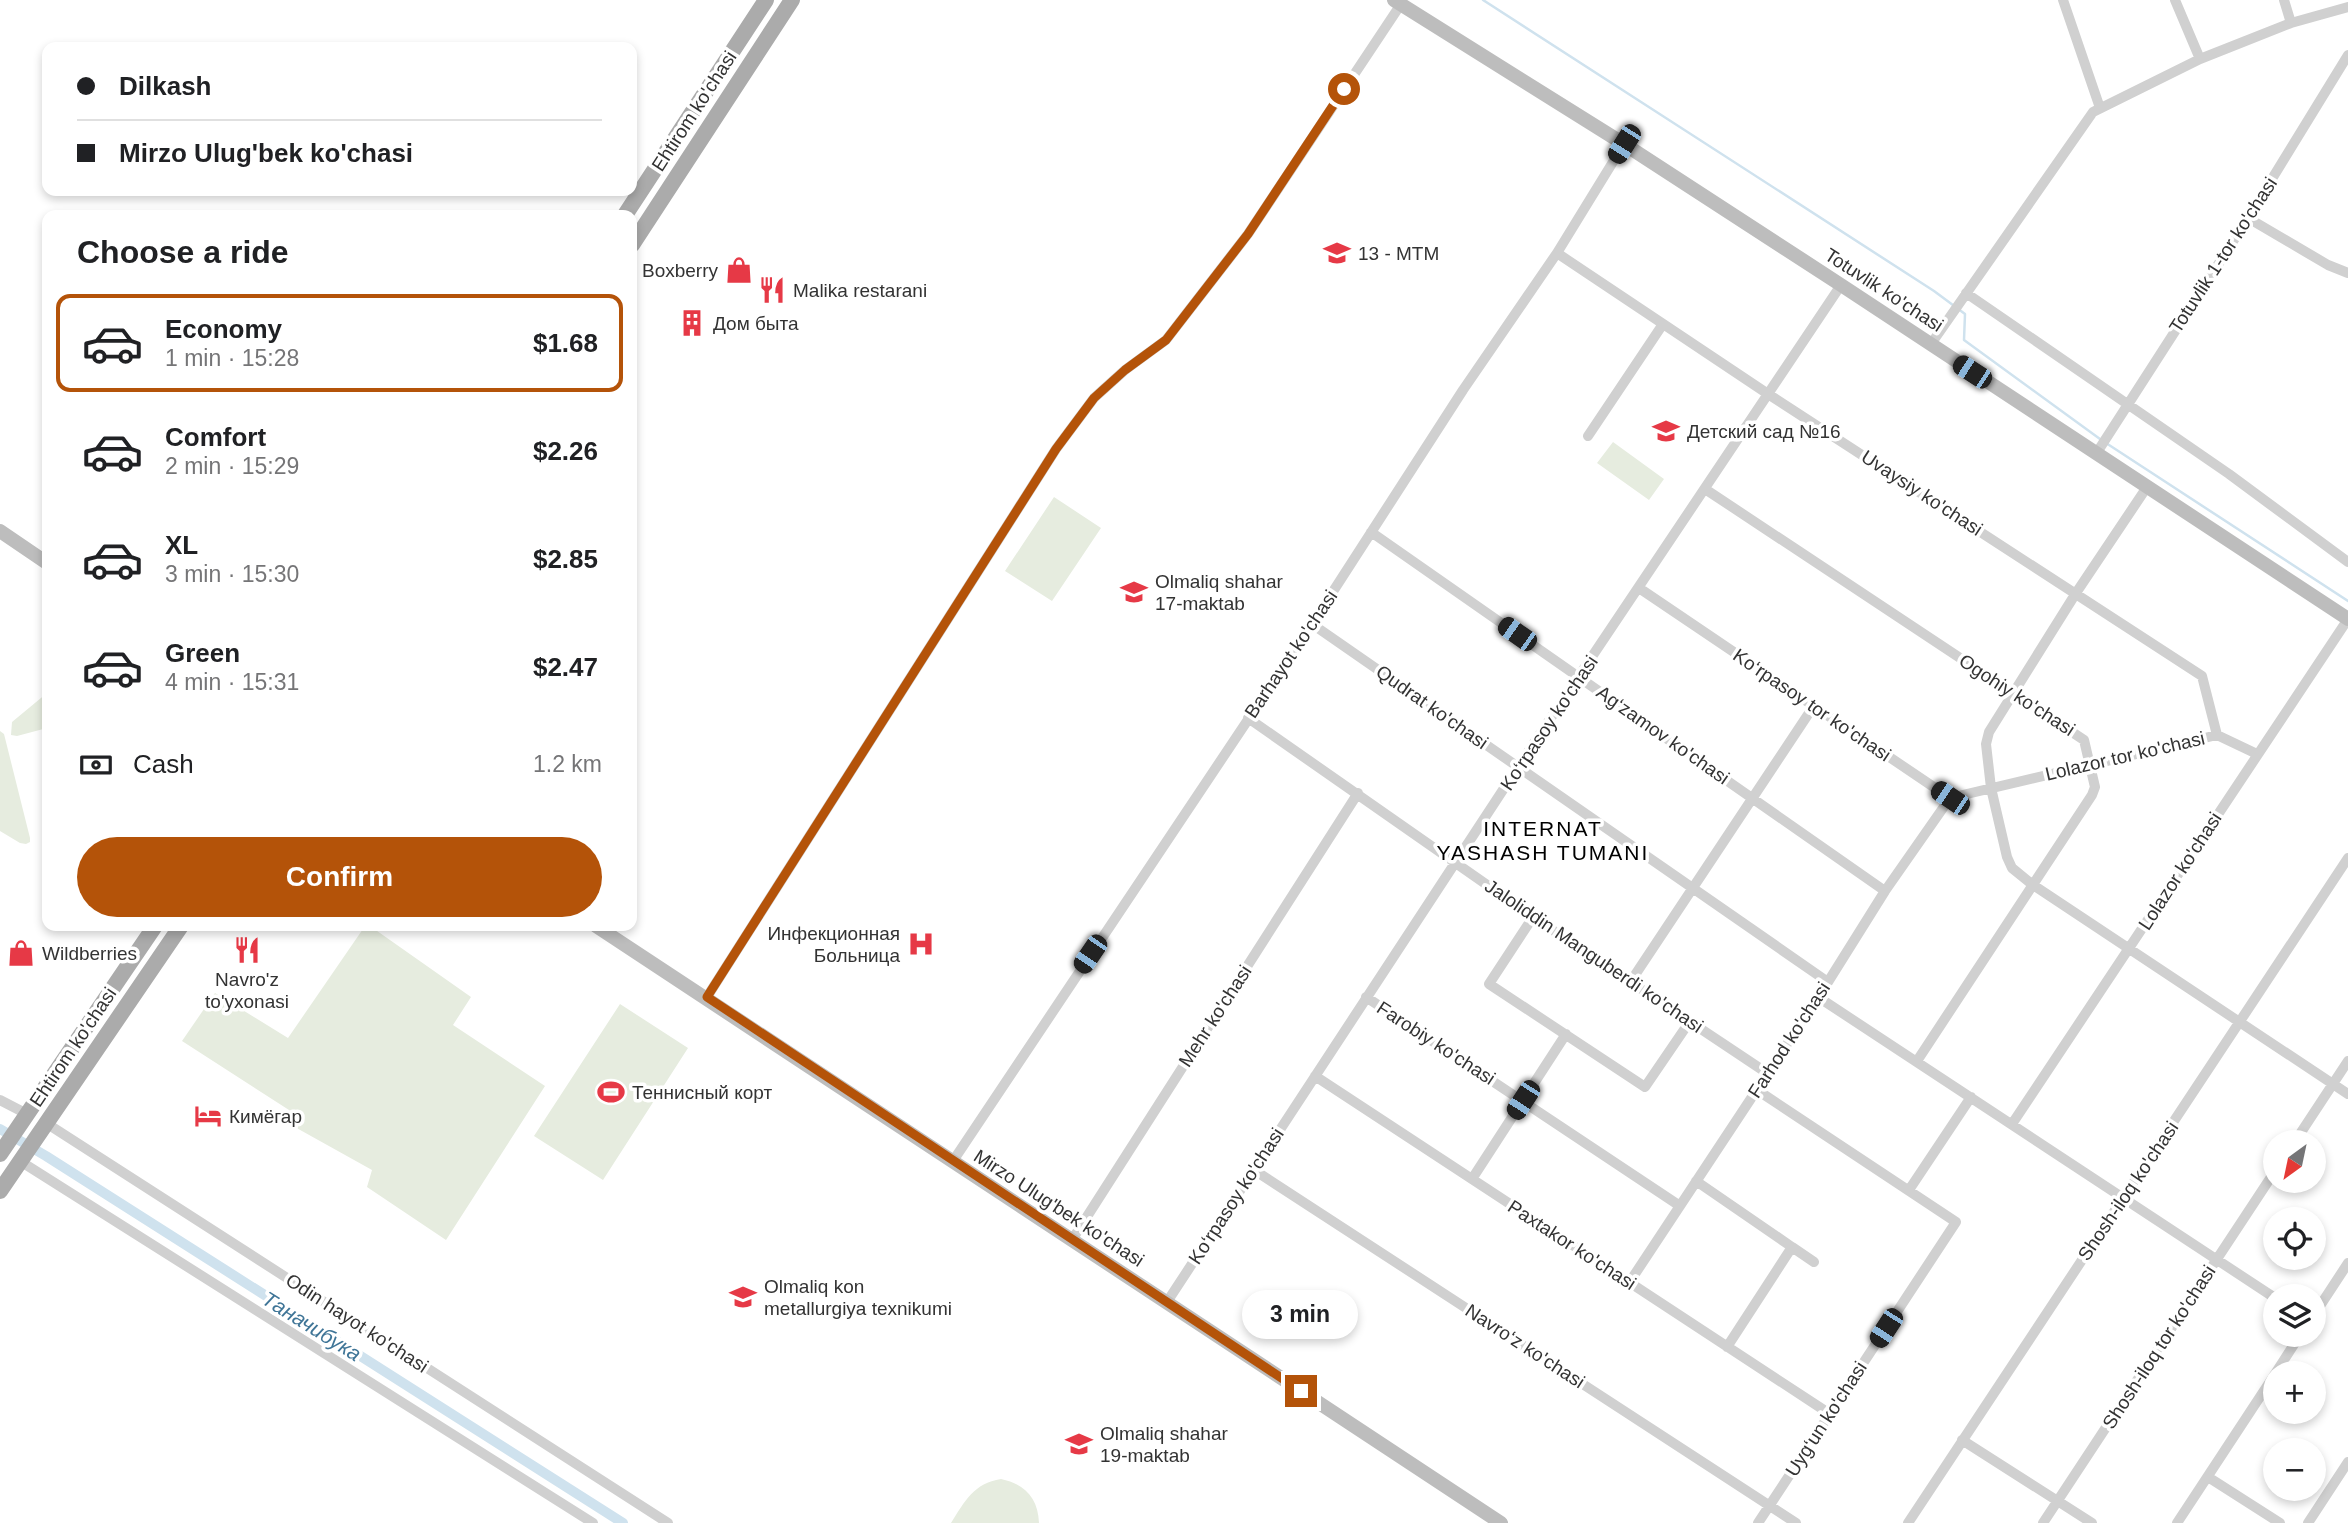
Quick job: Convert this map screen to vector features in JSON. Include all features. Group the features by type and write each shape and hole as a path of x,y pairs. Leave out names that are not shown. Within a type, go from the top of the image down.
{"main road":[{"name":"Ehtirom ko'chasi","path":"628,210 766,0"},
{"name":"Ehtirom ko'chasi","path":"637,237 792,0"},
{"name":"Totuvlik ko'chasi","path":"1398,2 1624,144 2098,450 2147,487 2348,619"},
{"path":"0,531 42,560"},
{"name":"Ehtirom ko'chasi","path":"1,1152 152,931"},
{"name":"Ehtirom ko'chasi","path":"0,1191 178,931"},
{"name":"Mirzo Ulug'bek ko'chasi","path":"604,931 1501,1523"}],"street":[{"path":"2063,0 2101,108"},
{"path":"2175,0 2200,59"},
{"path":"2284,0 2291,23"},
{"path":"707,997 1056,449 1094,398 1125,370 1166,340 1241,244 1398,2"},
{"path":"1931,344 2093,112 2200,59 2291,23 2348,7"},
{"name":"Totuvlik 1-tor ko'chasi","path":"2098,450 2248,218 2348,55"},
{"name":"Barhayot ko'chasi","path":"953,1161 1312,624 1463,390 1557,253 1624,144"},
{"path":"2248,218 2328,265 2348,272"},
{"name":"Uvaysiy ko'chasi","path":"1557,253 1768,394 2202,676 2217,735"},
{"name":"Ko‘rpasoy ko'chasi","path":"1167,1302 1518,767 1841,285"},
{"path":"1964,295 2229,474 2348,562"},
{"path":"1588,436 1663,324"},
{"path":"2147,487 1989,732 1986,744 1991,788 2007,857 2012,869 2032,885 2348,1094"},
{"name":"Ogohiy ko'chasi","path":"1705,489 2084,740 2095,787 2092,795 1917,1061"},
{"name":"Ag‘zamov ko'chasi","path":"1371,532 1885,891"},
{"name":"Ko‘rpasoy tor ko'chasi","path":"1639,588 1950,798"},
{"name":"Lolazor ko'chasi","path":"2012,1124 2348,619"},
{"name":"Qudrat ko'chasi","path":"1312,624 1828,982"},
{"path":"1631,981 1813,707"},
{"name":"Jaloliddin Manguberdi ko'chasi","path":"1248,718 1533,917 1767,1073"},
{"name":"Lolazor tor ko'chasi","path":"1991,788 2217,735 2257,754"},
{"path":"1950,798 1991,788"},
{"name":"Mehr ko'chasi","path":"1072,1240 1359,793"},
{"name":"Farhod ko'chasi","path":"1629,1283 1885,891 1950,798"},
{"name":"Shosh-iloq ko'chasi","path":"1908,1523 2348,858"},
{"path":"1533,917 1489,984 1645,1087 1690,1021"},
{"path":"1818,996 2263,1290"},
{"name":"Farobiy ko'chasi","path":"1366,997 1680,1206"},
{"path":"1472,1179 1566,1034"},
{"path":"2303,1130 2348,1061"},
{"name":"Paxtakor ko'chasi","path":"1315,1076 1829,1414"},
{"name":"Uyg‘un ko'chasi","path":"1757,1090 1956,1222 1758,1523"},
{"path":"1909,1191 1971,1097"},
{"path":"0,1100 25,1117"},
{"name":"Odin hayot ko'chasi","path":"46,1123 668,1523"},
{"path":"20,1161 593,1523"},
{"name":"Navro‘z ko'chasi","path":"1254,1170 1796,1523"},
{"path":"1696,1181 1814,1262"},
{"name":"Shosh-iloq tor ko'chasi","path":"2043,1523 2263,1189"},
{"path":"1727,1347 1792,1247"},
{"path":"2326,1297 2348,1263"},
{"path":"2177,1523 2263,1392"},
{"path":"1962,1440 2092,1523"},
{"path":"2308,1523 2348,1462"},
{"path":"2208,1477 2280,1523"}],"shaded area":[{"path":"1613,442 1664,479 1649,500 1597,463"},
{"path":"1054,497 1101,528 1052,601 1005,571"},
{"path":"42,697 42,729 11,735 12,722"},
{"path":"0,731 4,734 30,838 30,842 26,844 0,831"},
{"path":"362,931 377,931 471,997 453,1025 545,1086 446,1240 367,1187 372,1170 284,1121 289,1110 182,1041 215,993 288,1038"},
{"name":"Теннисный корт","path":"620,1004 688,1048 603,1180 534,1136"},
{"path":"1001,1479 1017,1484 1029,1494 1036,1506 1039,1523 951,1523 977,1489"}],"waterway":[{"path":"1483,0 1934,291 1965,314 1964,340 2100,439"},
{"path":"2106,443 2348,601"},
{"name":"Таначибука","path":"0,1129 623,1523"}],"place":[{"name":"13 - MTM","path":"1337,253"},
{"name":"Boxberry","path":"739,270"},
{"name":"Malika restarani","path":"772,290"},
{"name":"Дом быта","path":"692,323"},
{"name":"Детский сад №16","path":"1666,431"},
{"name":"Olmaliq shahar 17-maktab","path":"1134,592"},
{"name":"Инфекционная Больница","path":"921,944"},
{"name":"Navro'z to'yxonasi","path":"247,950"},
{"name":"Wildberries","path":"21,953"},
{"name":"Теннисный корт","path":"611,1092"},
{"name":"Кимёгар","path":"208,1116"},
{"name":"Olmaliq kon metallurgiya texnikumi","path":"743,1297"},
{"name":"Olmaliq shahar 19-maktab","path":"1079,1444"}],"district":[{"name":"INTERNAT YASHASH TUMANI","path":"1543,840"}],"route":[{"path":"1301,1391 707,997 1056,449 1094,398 1125,370 1166,340 1248,234 1344,89"}]}
